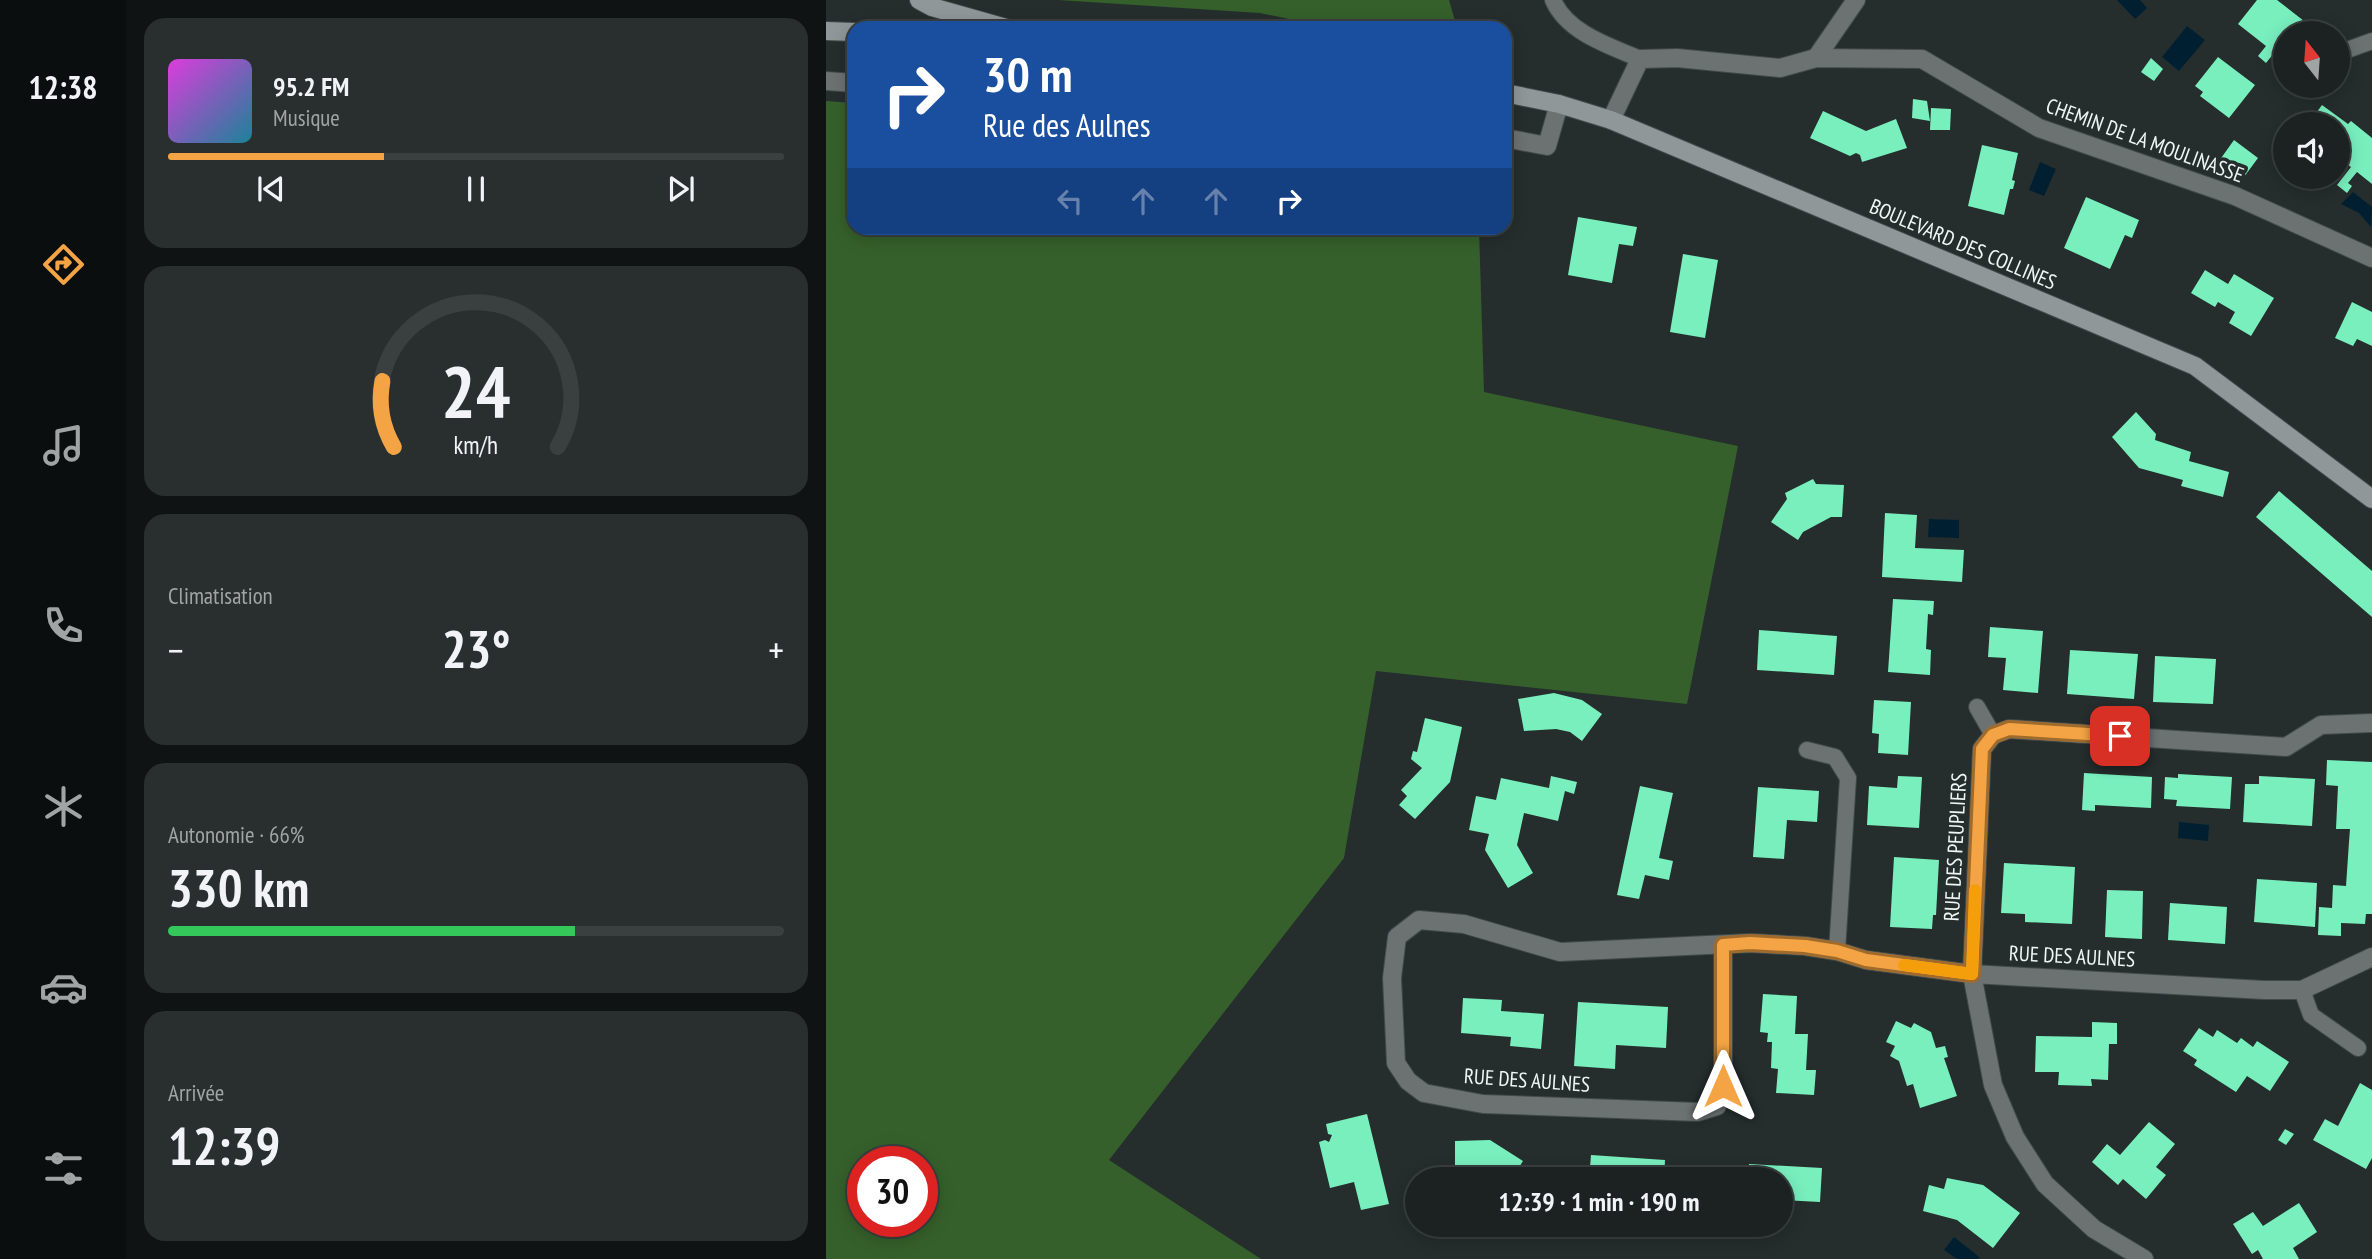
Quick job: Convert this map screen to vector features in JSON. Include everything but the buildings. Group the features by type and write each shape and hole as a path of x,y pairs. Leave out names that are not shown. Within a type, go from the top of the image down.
{"street":[{"path":"919,0 932,7 981,21"},
{"path":"1816,58 1856,0"},
{"path":"826,31 847,32"},
{"name":"CHEMIN DE LA MOULINASSE","path":"1640,59 1677,58 1780,68 1816,58 1922,59 2039,128 2235,196 2372,258"},
{"path":"1611,120 1640,59"},
{"path":"826,81 847,82"},
{"name":"BOULEVARD DES COLLINES","path":"1512,94 1559,104 1611,120 2196,366 2372,499"},
{"path":"1512,139 1547,146 1559,104"},
{"path":"1993,735 2009,729 2286,747 2321,725 2372,723"},
{"name":"RUE DES PEUPLIERS","path":"1993,735 1982,749 1972,974 1993,1085 2015,1137 2045,1184 2094,1229 2144,1259"},
{"name":"RUE DES AULNES","path":"1723,945 1723,1086 1717,1106 1698,1112 1483,1104 1424,1093 1408,1080 1396,1063 1392,978 1397,937 1419,920 1464,924 1560,953 1750,943 1805,946 1837,951 1866,960 1972,974 2302,990 2372,957"}],"lane":[{"path":"1553,0 1558,12 1589,37 1640,59"},
{"path":"2350,49 2372,41"},
{"path":"1977,707 1993,735"},
{"path":"1807,750 1836,757 1848,778 1837,951"},
{"path":"2302,990 2311,1015 2358,1048"}],"green space":[{"path":"1058,0 1449,0 1455,21 1298,21 1260,13"},
{"path":"826,101 847,102 847,235 1479,235 1484,392 1738,446 1687,704 1376,671 1344,858 1109,1160 1261,1259 826,1259"}],"water":[{"path":"2117,0 2140,0 2147,8 2135,19"},
{"path":"2187,26 2205,40 2179,71 2162,57"},
{"path":"2040,162 2056,169 2044,196 2029,190"},
{"path":"2353,192 2372,207 2371,227 2359,213 2341,204"},
{"path":"1929,519 1959,520 1959,538 1928,537"},
{"path":"2179,822 2209,825 2208,841 2178,838"},
{"path":"1954,1237 1980,1259 1957,1259 1944,1250"}],"slow traffic":[{"path":"1904,965 1972,974 1975,890"}],"route":[{"path":"1723,1086 1723,945 1750,943 1805,946 1837,951 1866,960 1972,974 1982,749 1993,735 2009,729 2120,736"}]}
